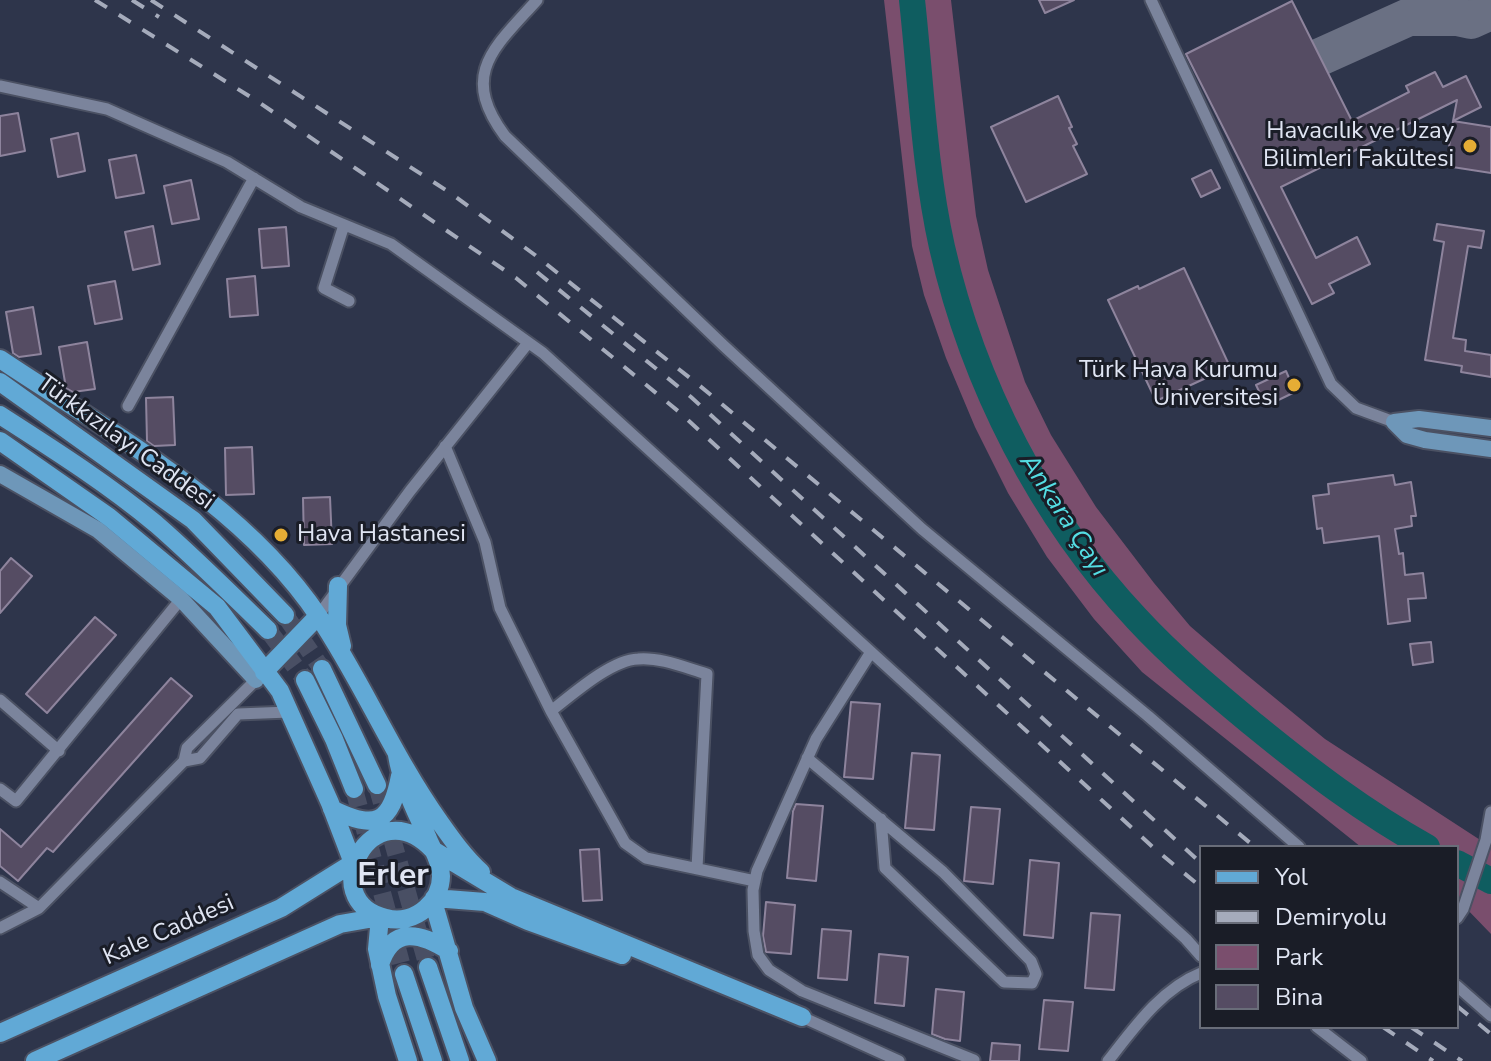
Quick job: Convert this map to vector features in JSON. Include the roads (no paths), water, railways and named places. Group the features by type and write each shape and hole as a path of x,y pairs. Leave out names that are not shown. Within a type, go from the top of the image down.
{"main road":[{"path":"0,359 234,519 277,563 318,616 397,755 451,838 476,868 511,897"},
{"name":"Türkkızılayı Caddesi","path":"0,382 193,520 285,615"},
{"name":"Türkkızılayı Caddesi","path":"0,415 154,522 268,630"},
{"path":"0,441 109,517 217,607 260,676 280,691 353,863"},
{"path":"338,586 337,625 345,661"},
{"path":"260,676 318,616"},
{"path":"322,669 377,785"},
{"path":"305,680 354,789"},
{"path":"397,755 400,776 433,850 441,876 434,899 415,916 391,920 380,917 364,906 354,891 353,863 359,850 382,833 410,833 433,850 511,897 802,1017"},
{"path":"332,809 370,822 381,819 391,810 400,776"},
{"name":"Kale Caddesi","path":"0,1033 281,908 353,863"},
{"path":"434,899 485,902 541,926 802,1017"},
{"path":"434,899 464,1008 487,1061"},
{"path":"380,917 377,949 380,965 408,1061"},
{"path":"35,1061 340,924 380,917"},
{"path":"380,965 388,948 398,939 422,936 447,943"},
{"path":"428,967 460,1061"},
{"path":"404,974 433,1061"}],"street":[{"path":"537,0 496,46 485,70 482,93 489,114 505,136 723,345 922,529 1148,716 1297,845"},
{"path":"1151,0 1331,384 1356,408 1394,422 1407,435 1491,449"},
{"path":"0,86 107,109 227,162 301,207 391,244 543,353 1199,954"},
{"path":"128,406 254,178"},
{"path":"344,225 324,288 349,301"},
{"path":"318,616 445,446 528,343"},
{"path":"1394,422 1419,419 1491,428"},
{"path":"445,446 485,542 500,608 551,711 625,843 646,858 755,881"},
{"path":"0,474 98,530 181,599 260,676 187,748 184,761 39,908 0,928"},
{"path":"0,789 16,801 181,599"},
{"path":"871,652 816,739 757,871 754,931 758,955 769,970 802,991 974,1060"},
{"path":"551,711 600,673 637,658 671,663 707,674 697,868"},
{"path":"0,700 59,751"},
{"path":"184,761 200,758 238,714 289,712"},
{"path":"807,758 881,819 943,872 1031,961 1036,974 1032,983 1004,982 885,868 881,819"},
{"path":"1459,914 1486,840 1491,812"},
{"path":"0,882 39,908"},
{"path":"1108,1061 1149,1011 1174,988 1199,974"},
{"path":"1459,988 1491,1016"},
{"path":"802,1017 899,1061"},
{"path":"1320,1029 1361,1061"}],"waterway":[{"name":"Ankara Çayı","path":"912,0 931,186 955,298 992,398 1041,492 1102,579 1179,661 1316,774 1381,820 1424,845"},
{"name":"Ankara Çayı","path":"1459,864 1491,881"}],"tunnel":[{"path":"285,615 322,669"},
{"path":"268,630 305,680"},
{"path":"377,785 428,967"},
{"path":"354,789 404,974"}],"railway":[{"path":"95,0 257,101 516,278 678,411 1156,850 1199,885"},
{"path":"132,0 159,17"},
{"path":"151,0 449,192 535,255 700,386 1253,845"},
{"path":"537,272 691,397 1199,861"},
{"path":"1459,1008 1491,1034"},
{"path":"1386,1029 1433,1061"},
{"path":"1414,1029 1462,1061"}],"place":[{"name":"Havacılık ve Uzay Bilimleri Fakültesi","path":"1470,146"},
{"name":"Türk Hava Kurumu Üniversitesi","path":"1294,385"},
{"name":"Hava Hastanesi","path":"281,535"}],"district":[{"name":"Erler","path":"393,877"}]}
